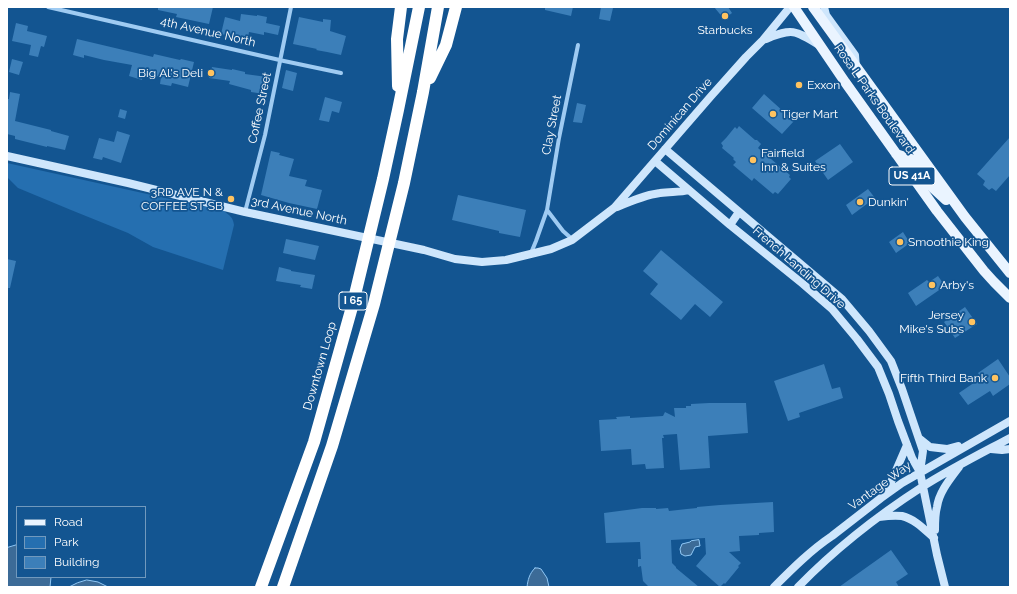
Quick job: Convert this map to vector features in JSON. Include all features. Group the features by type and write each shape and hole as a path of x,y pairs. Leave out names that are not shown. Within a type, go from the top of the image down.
{"highway":[{"path":"398,110 397,39 401,7"},
{"name":"Downtown Loop","path":"261,587 316,434 352,307 383,179 419,7"},
{"name":"I 65","path":"283,587 332,446 374,304 404,183 423,92 438,7"},
{"path":"423,92 446,44 456,7"}],"main road":[{"name":"Rosa L Parks Boulevard","path":"794,7 845,82 950,228 989,277 1010,298"},
{"name":"Rosa L Parks Boulevard","path":"812,7 966,220 1010,273"},
{"path":"896,154 911,159 933,188 966,220"}],"street":[{"name":"4th Avenue North","path":"48,7 341,73"},
{"name":"Coffee Street","path":"245,212 265,135 291,7"},
{"name":"Dominican Drive","path":"583,232 614,208 746,57 763,40 790,7"},
{"path":"824,7 826,15 855,55 856,68"},
{"path":"763,40 779,33 793,32 802,34 821,46"},
{"name":"Clay Street","path":"530,255 546,210 578,45"},
{"path":"655,161 730,225 739,212 665,149"},
{"name":"3rd Avenue North","path":"7,156 128,183 245,212 424,250 455,259 482,262 506,260 530,255 551,249 572,240 583,232"},
{"path":"614,208 644,196 662,192 683,192 689,190"},
{"path":"546,210 572,240"},
{"name":"French Landing Drive","path":"739,212 842,299 869,330 891,361 923,451 920,472"},
{"name":"French Landing Drive","path":"730,225 832,309 878,367 912,458 920,472 945,587"},
{"path":"878,367 891,361"},
{"name":"Vantage Way","path":"774,587 825,541 902,483 1010,421"},
{"path":"919,438 930,447 947,449 972,442"},
{"name":"Vantage Way","path":"798,587 832,554 871,522 923,486 1010,438"},
{"path":"881,498 891,482 907,444"},
{"path":"990,449 1010,449"},
{"path":"934,538 937,506 940,496 949,480 961,465"},
{"path":"879,517 897,516 910,519 934,538"}],"green space":[{"path":"7,163 224,211 232,218 234,225 223,270 153,247 128,233 18,188 7,177"}],"shaded area":[{"path":"699,540 700,546 695,547 691,555 685,556 681,554 680,549 682,544"},
{"path":"16,545 16,578 51,578 50,587 7,587 7,548"},
{"path":"535,568 541,569 547,578 549,587 527,587 528,579"},
{"path":"87,580 98,582 108,587 69,587"}],"building":[{"path":"158,7 213,7 209,24 176,17 177,14 158,10"},
{"path":"545,7 573,7 571,16 545,10"},
{"path":"601,7 613,8 610,21 599,19"},
{"name":"Starbucks","path":"714,7 728,7 732,13 724,19"},
{"path":"241,14 267,17 266,23 280,26 278,35 264,32 264,35 249,32 248,38 221,34 225,17 240,21"},
{"path":"299,17 323,22 323,19 331,20 330,31 346,36 341,55 293,44"},
{"path":"16,23 28,26 27,31 47,36 44,47 41,46 38,57 29,55 31,45 12,41"},
{"path":"77,39 153,57 154,54 194,62 188,87 172,83 171,86 160,84 161,77 143,73 142,80 129,76 132,65 84,55 84,58 73,55"},
{"path":"12,59 23,62 19,75 9,72"},
{"path":"212,67 232,69 245,72 245,74 267,77 264,94 251,92 251,90 229,84 230,81 209,78"},
{"path":"286,70 297,73 293,91 282,88"},
{"path":"10,92 20,94 15,121 69,136 65,150 15,139 15,136 7,134 7,99 9,99"},
{"name":"Tiger Mart","path":"764,94 794,121 782,134 752,108"},
{"path":"325,97 342,102 339,113 332,111 329,122 319,120"},
{"path":"577,103 586,105 582,123 573,122"},
{"path":"120,109 127,111 125,119 118,117"},
{"name":"Fairfield Inn & Suites","path":"739,126 761,144 758,148 790,175 789,177 791,179 778,194 775,192 773,194 754,178 752,181 733,165 736,162 733,159 734,158 722,148 723,146 721,143 735,127 737,129"},
{"path":"117,131 130,135 121,163 103,157 102,160 93,158 99,138 114,142"},
{"path":"1010,137 1010,175 996,191 992,188 989,190 983,185 985,181 977,174"},
{"path":"840,144 853,162 828,180 815,161"},
{"path":"271,151 294,159 289,176 307,180 305,186 322,190 317,209 261,195"},
{"name":"Dunkin'","path":"868,189 875,198 852,215 846,205"},
{"path":"458,195 526,210 520,237 499,233 499,231 452,220"},
{"path":"903,232 910,243 896,253 889,242"},
{"path":"286,239 319,246 315,260 283,253"},
{"path":"661,250 723,302 710,317 695,304 681,320 650,294 658,284 643,271"},
{"path":"7,259 16,261 10,288 7,288"},
{"path":"279,267 291,271 315,275 312,289 300,287 301,285 276,281"},
{"path":"938,276 945,286 916,306 908,293 927,280 929,282"},
{"path":"965,307 977,324 955,338 944,322"},
{"path":"998,359 1010,377 1010,384 993,396 990,391 968,405 959,393 981,378 978,373"},
{"path":"824,364 832,389 840,387 843,398 799,413 800,417 788,421 774,381"},
{"path":"746,403 748,433 708,436 710,468 680,470 677,434 663,435 664,468 646,469 645,464 632,465 631,449 601,451 599,420 617,419 616,417 630,416 630,418 663,416 665,412 675,417 674,408 686,408 686,406 691,406 691,404"},
{"path":"773,502 774,532 759,533 759,535 739,536 740,551 729,552 741,563 725,584 724,583 720,587 696,566 706,554 705,538 671,540 672,563 699,587 649,587 643,581 641,566 638,567 638,559 641,559 640,542 606,543 604,513 642,508 668,508 669,511 720,505"},
{"path":"891,550 908,574 896,582 899,587 839,587"}],"place":[{"name":"Starbucks","path":"725,16"},
{"name":"Big Al's Deli","path":"211,73"},
{"name":"Exxon","path":"799,85"},
{"name":"Tiger Mart","path":"773,114"},
{"name":"Fairfield Inn & Suites","path":"753,160"},
{"name":"3RD AVE N & COFFEE ST SB","path":"231,199"},
{"name":"Dunkin'","path":"860,202"},
{"name":"Smoothie King","path":"900,242"},
{"name":"Arby's","path":"932,285"},
{"name":"Jersey Mike's Subs","path":"972,322"},
{"name":"Fifth Third Bank","path":"995,378"}]}
